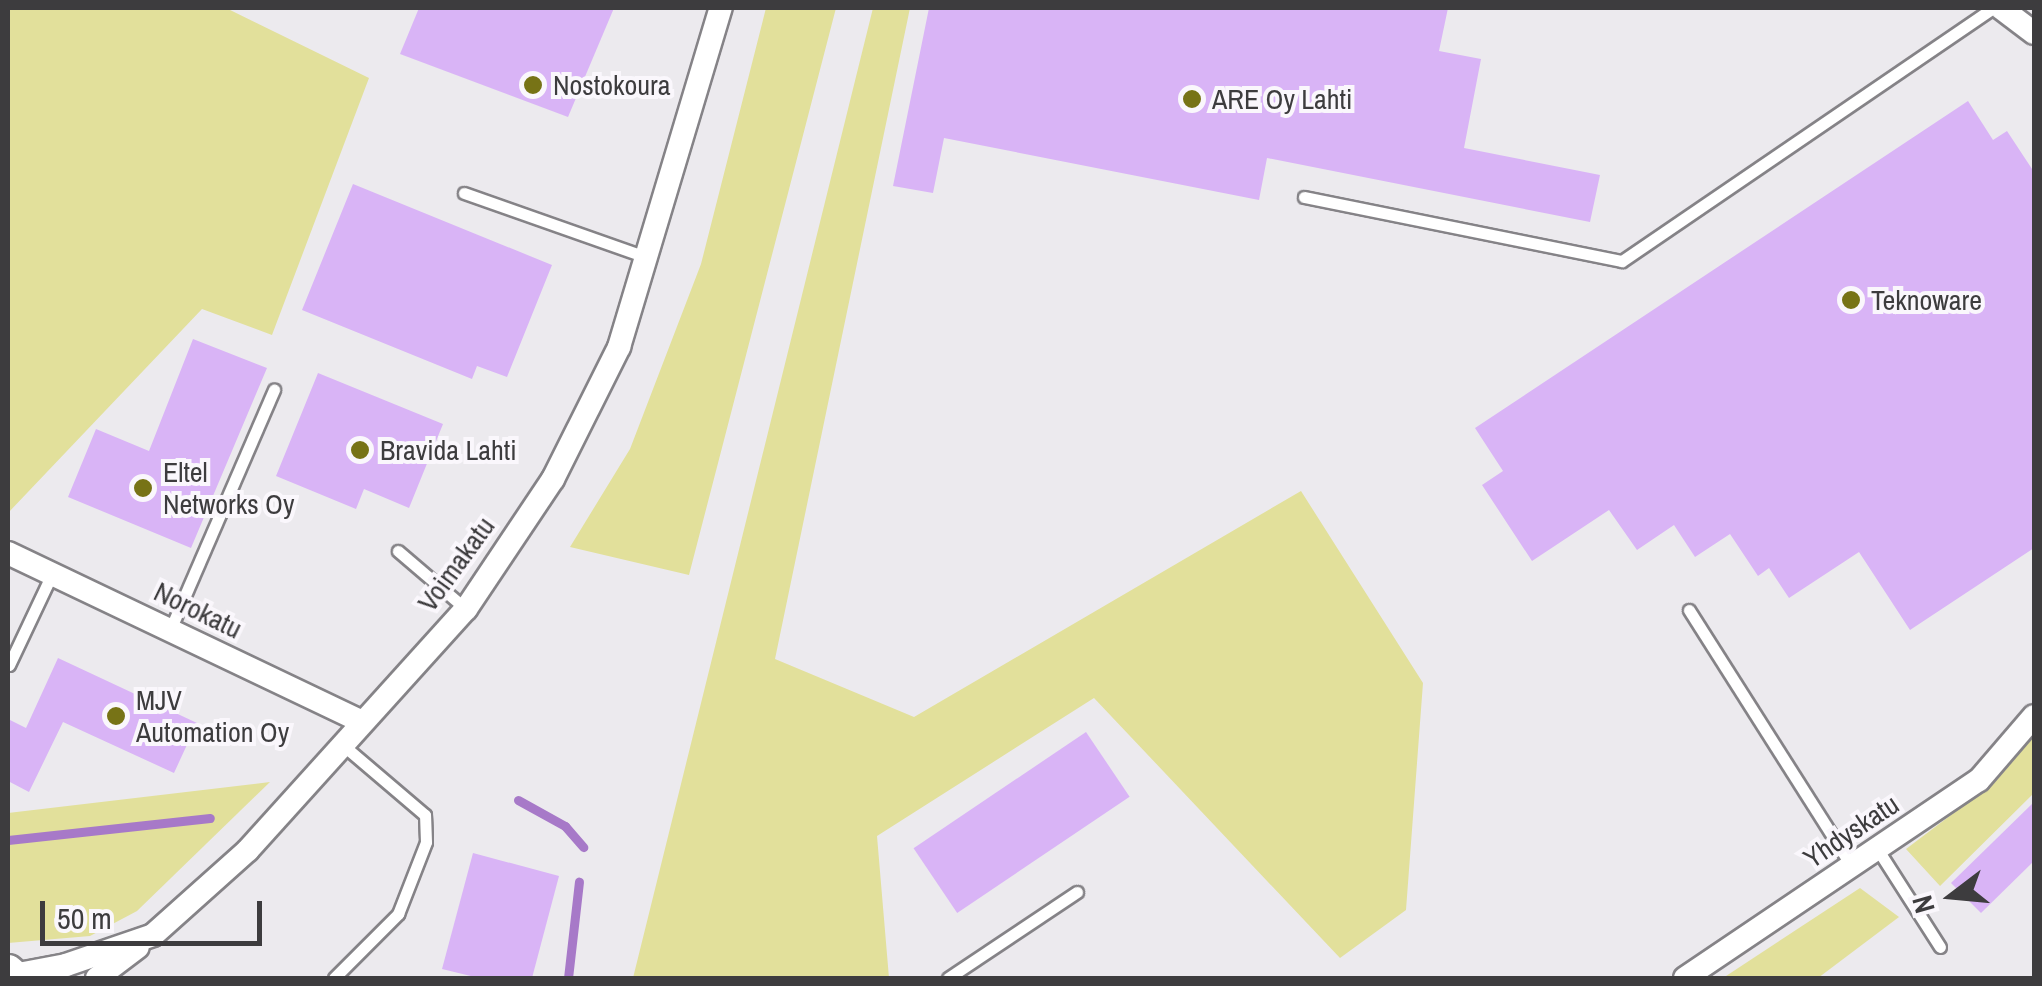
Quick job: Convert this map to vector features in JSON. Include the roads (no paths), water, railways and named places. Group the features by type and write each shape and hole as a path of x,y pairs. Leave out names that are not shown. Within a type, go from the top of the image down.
{"street":[{"name":"Voimakatu","path":"12,975 93,968 152,935 248,850 466,609 553,479 619,347 649,258 721,8"},
{"path":"1997,8 2034,34"},
{"name":"Norokatu","path":"8,553 363,722"},
{"name":"Yhdyskatu","path":"1685,978 1979,780 2034,716"}],"lane":[{"path":"1304,198 1622,261 1997,8"},
{"path":"464,193 649,258"},
{"path":"170,630 274,390"},
{"path":"398,552 466,609"},
{"path":"9,665 52,574"},
{"path":"1689,610 1852,867"},
{"path":"334,978 398,914 426,842 425,815 344,746"},
{"path":"1878,850 1940,947"},
{"path":"948,978 1077,892"}],"waterway":[{"path":"518,800 565,826 583,847"},
{"path":"8,840 210,818"},
{"path":"568,978 579,882"}],"place":[{"name":"Nostokoura","path":"533,85"},
{"name":"ARE Oy Lahti","path":"1192,99"},
{"name":"Teknoware","path":"1851,300"},
{"name":"Bravida Lahti","path":"360,450"},
{"name":"Eltel Networks Oy","path":"143,488"},
{"name":"MJV Automation Oy","path":"116,716"}]}
